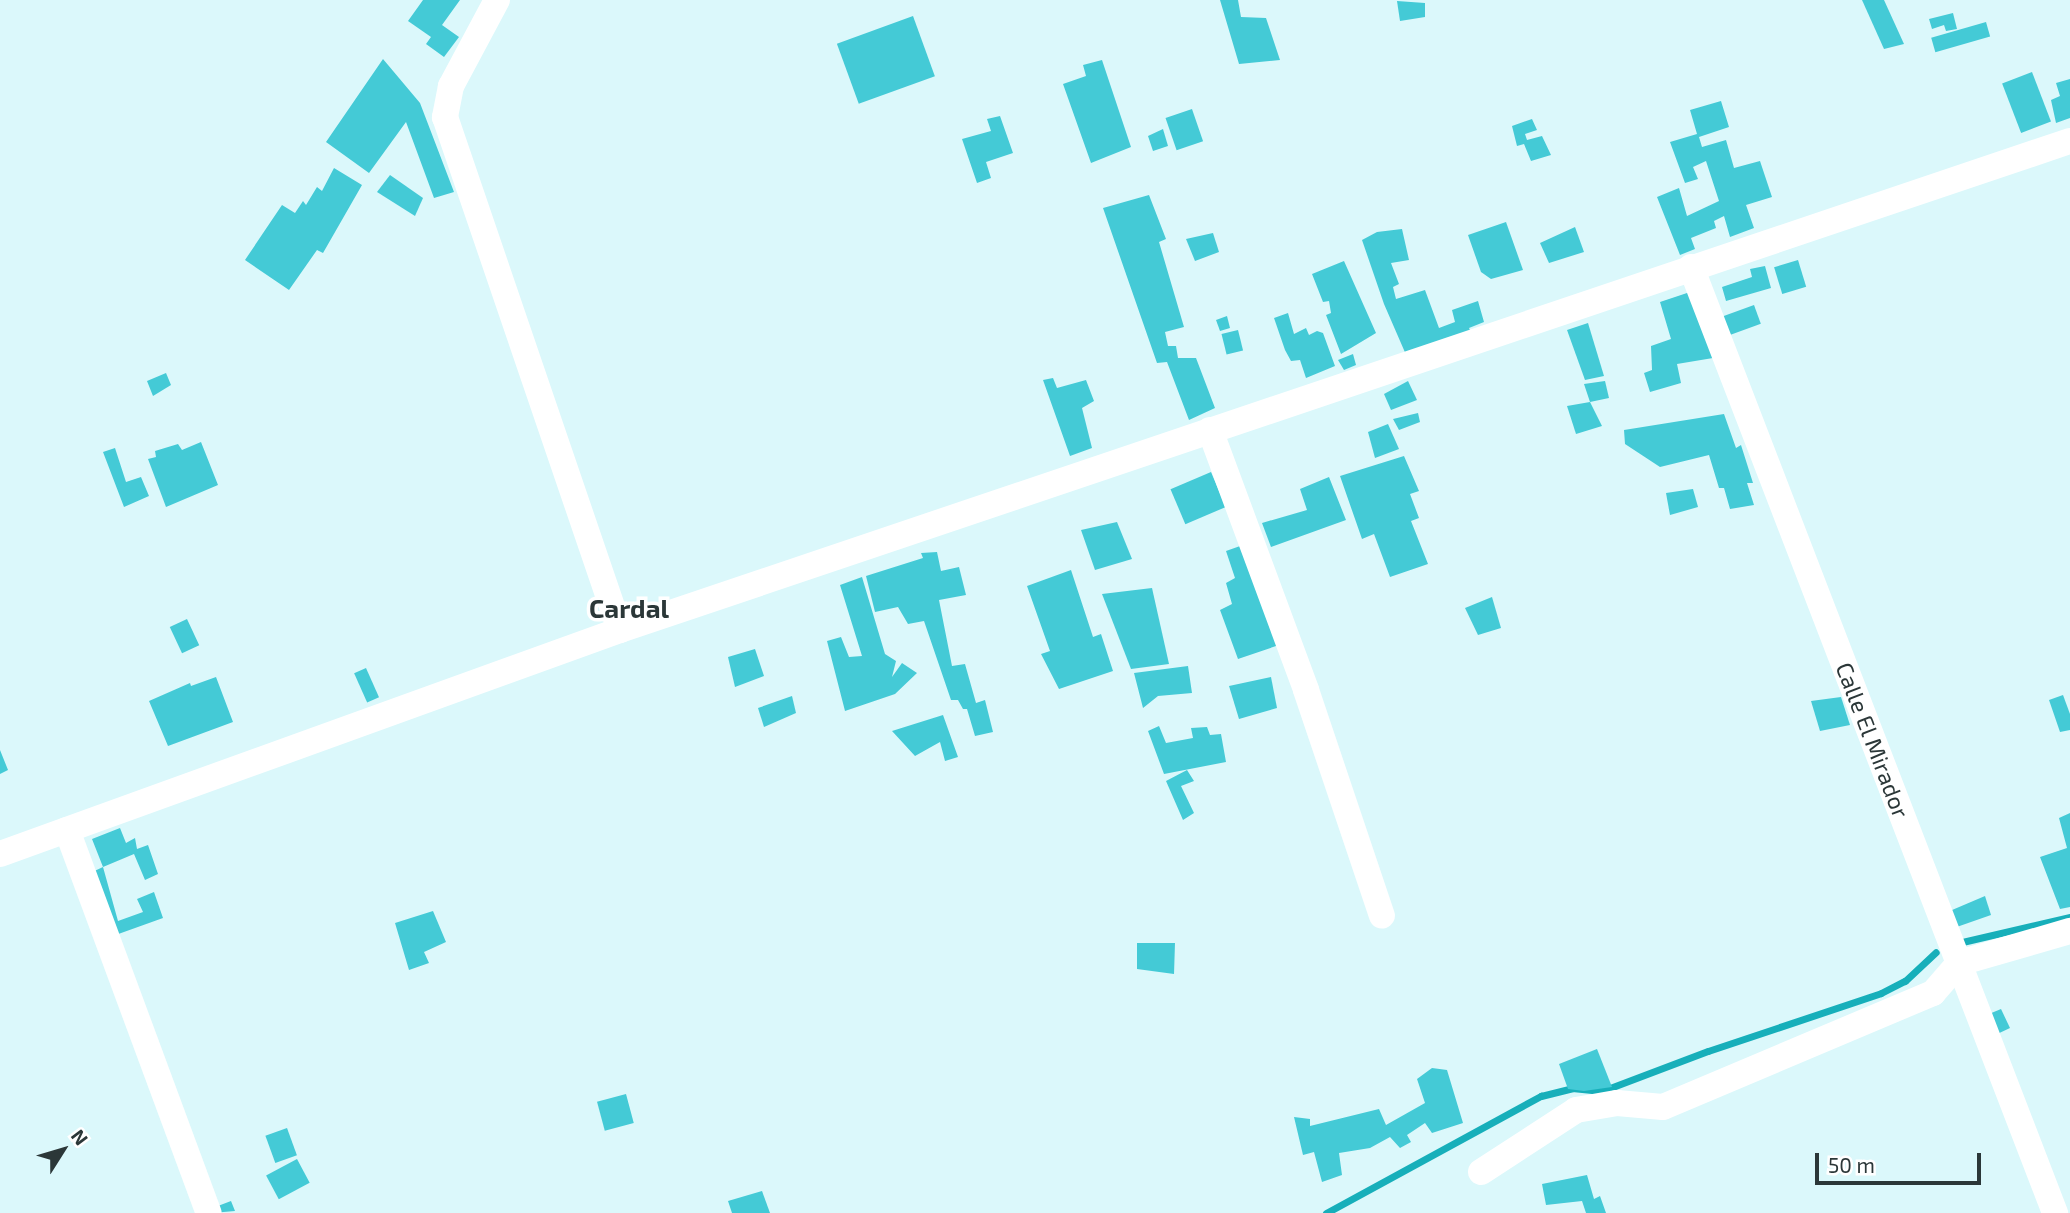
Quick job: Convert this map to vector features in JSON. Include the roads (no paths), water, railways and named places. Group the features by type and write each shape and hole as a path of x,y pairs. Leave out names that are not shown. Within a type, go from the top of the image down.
{"street":[{"path":"497,0 452,86 445,117 620,630"},
{"path":"0,854 620,630 2070,141"},
{"name":"Calle El Mirador","path":"1690,267 2055,1213"},
{"path":"1210,430 1306,690 1382,916"},
{"path":"67,830 209,1213"},
{"path":"1481,1172 1576,1110 1597,1104 1663,1107 1933,993 1959,963 2070,931"}],"waterway":[{"path":"1958,943 2070,917"},
{"path":"1326,1213 1541,1096 1572,1088 1602,1091 1708,1051 1881,993 1905,981 1936,952"}],"district":[{"name":"Cardal","path":"629,608"}]}
